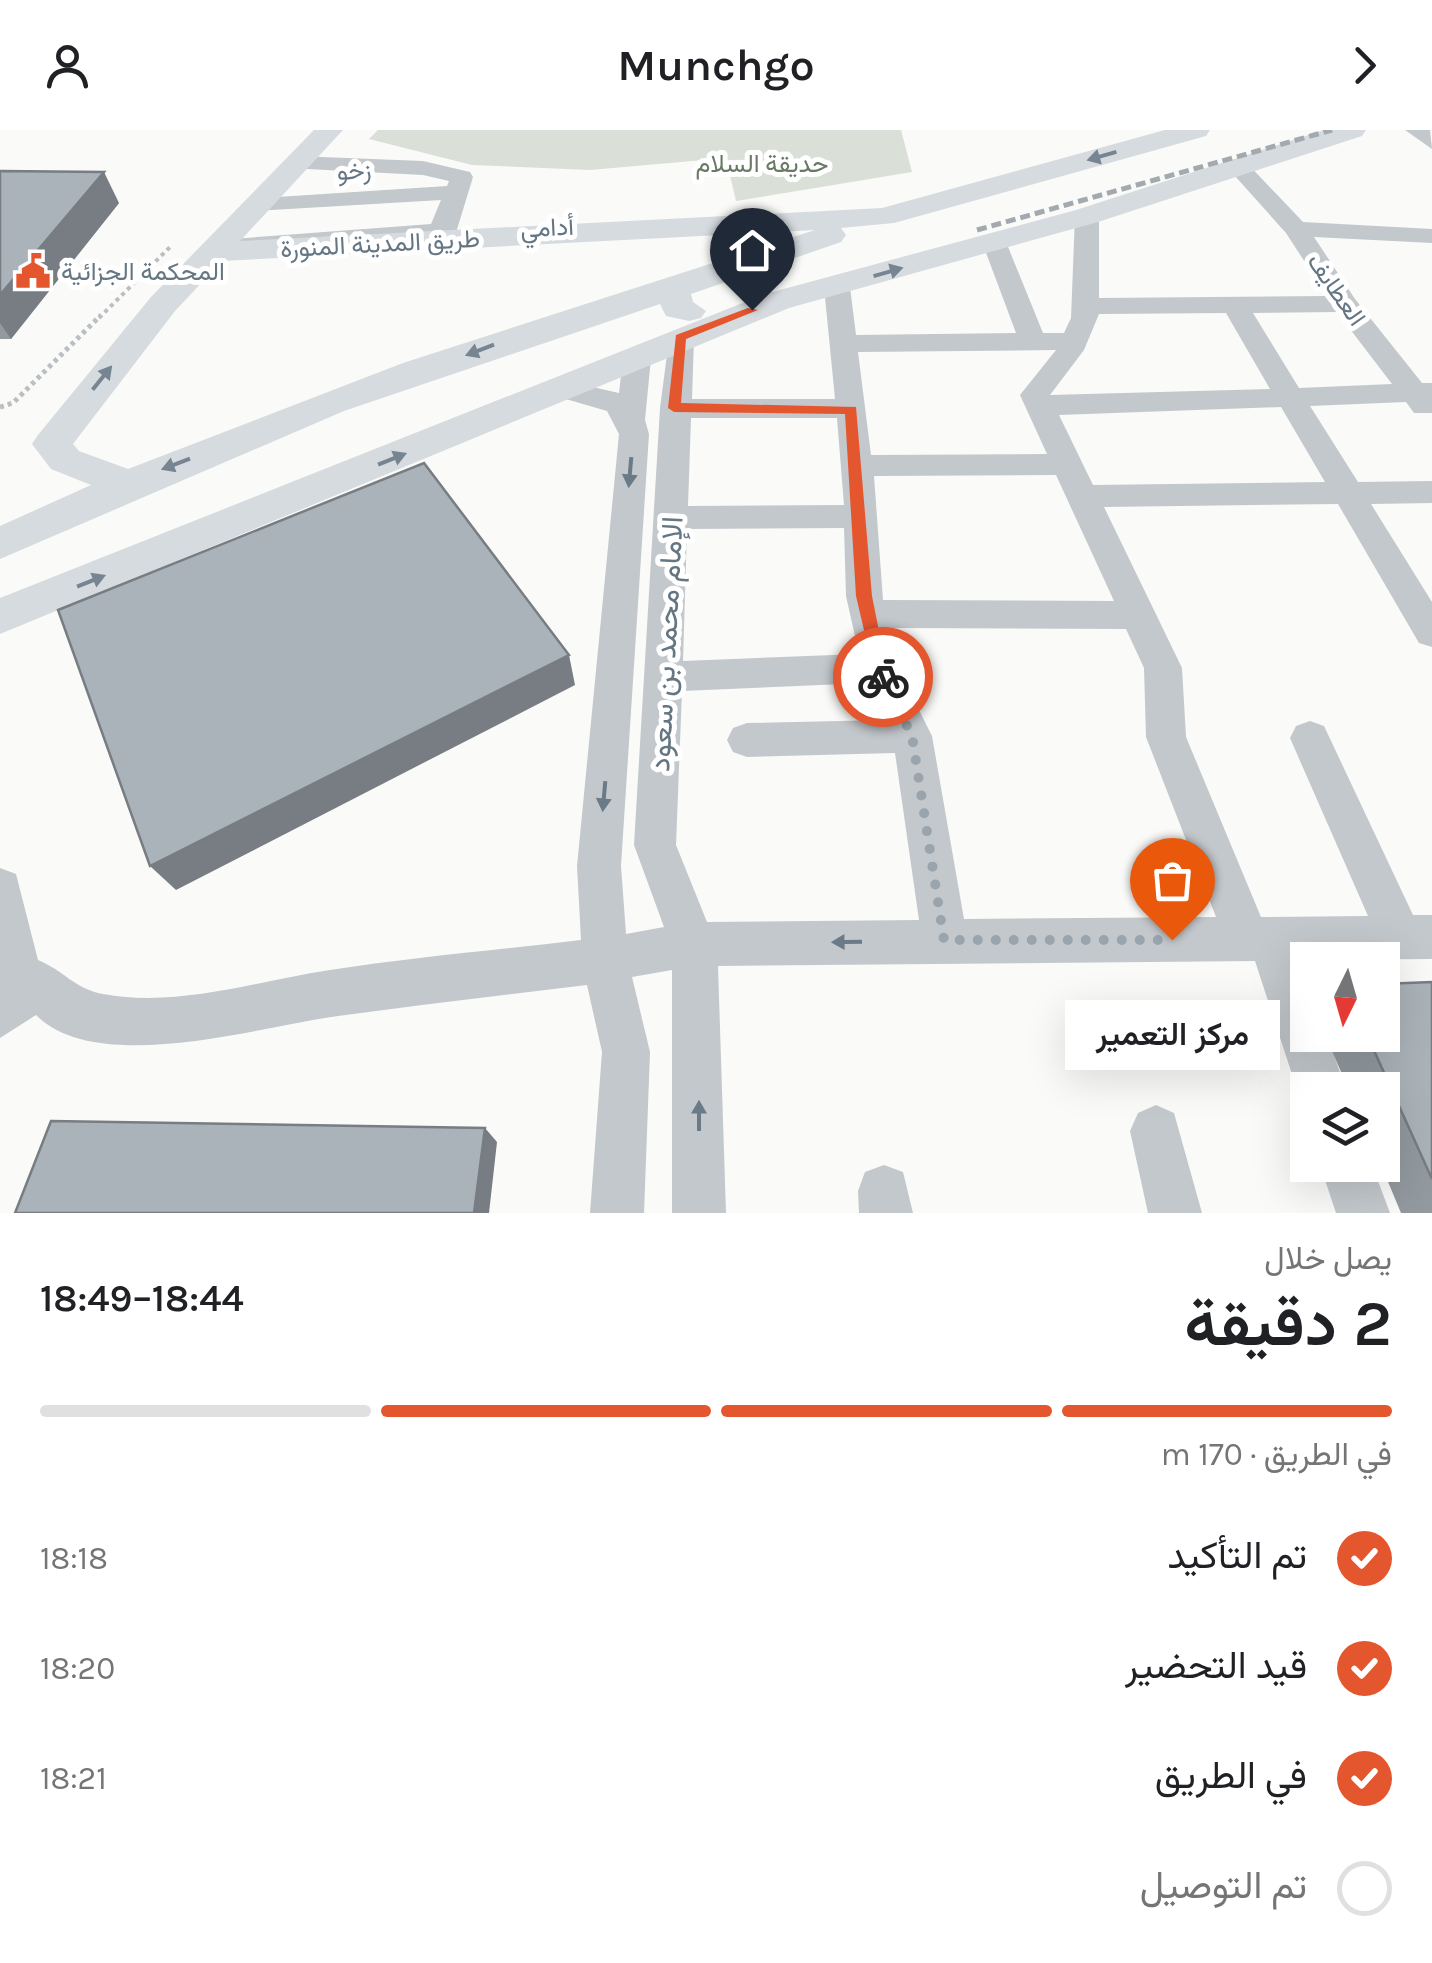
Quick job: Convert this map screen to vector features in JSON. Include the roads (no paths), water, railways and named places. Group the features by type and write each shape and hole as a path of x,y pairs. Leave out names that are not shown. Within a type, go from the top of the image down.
{"main road":[{"path":"124,483 64,460 52,444 162,304 328,130"},
{"name":"طريق المدينة المنورة","path":"0,544 124,483 543,326 674,289 883,217 1196,130"},
{"path":"0,617 727,320 1087,216 1352,130"},
{"name":"طريق المدينة المنورة","path":"213,252 883,217"},
{"path":"674,289 678,309 727,320"},
{"path":"543,326 600,326 654,350"}],"street":[{"path":"1416,130 1432,142"},
{"path":"296,163 423,168 462,177 440,232"},
{"name":"العطايف","path":"1238,166 1296,229 1345,304 1423,392 1432,416"},
{"name":"زخو","path":"255,204 456,192"},
{"path":"1087,216 1085,318 1074,341 1035,396 1163,668 1166,737 1259,940 1314,1072"},
{"name":"أدامي","path":"213,252 246,242 883,217"},
{"path":"1296,229 1432,236"},
{"path":"994,242 1033,342"},
{"path":"838,287 858,466 868,614 881,668 912,736 944,940"},
{"path":"1083,306 1345,304"},
{"path":"1235,305 1432,633"},
{"path":"845,344 1074,341"},
{"name":"الإمام محمد بن سعود","path":"654,350 674,408 674,518 655,844 693,944 699,1033 700,1213"},
{"name":"الإمام محمد بن سعود","path":"617,1213 626,1052 604,960 599,866 632,418 654,350"},
{"path":"562,389 612,400 632,418"},
{"path":"1040,406 1423,392"},
{"path":"674,408 852,410"},
{"path":"858,466 1066,464"},
{"path":"1082,496 1432,492"},
{"path":"674,518 862,516"},
{"path":"868,614 1138,615"},
{"path":"663,677 881,668"},
{"path":"747,740 912,736"},
{"path":"0,890 14,994 107,1019 183,1020 332,993 604,960 693,944 1416,937 1310,738"},
{"path":"1156,1131 1175,1213"},
{"path":"1352,1182 1363,1213"}],"railway":[{"path":"977,230 1332,130"}],"place":[{"name":"المحكمة الجزائية","path":"33,271"},
{"name":"مركز التعمير","path":"1172,940"}],"park label":[{"name":"حديقة السلام","path":"762,163"}]}
